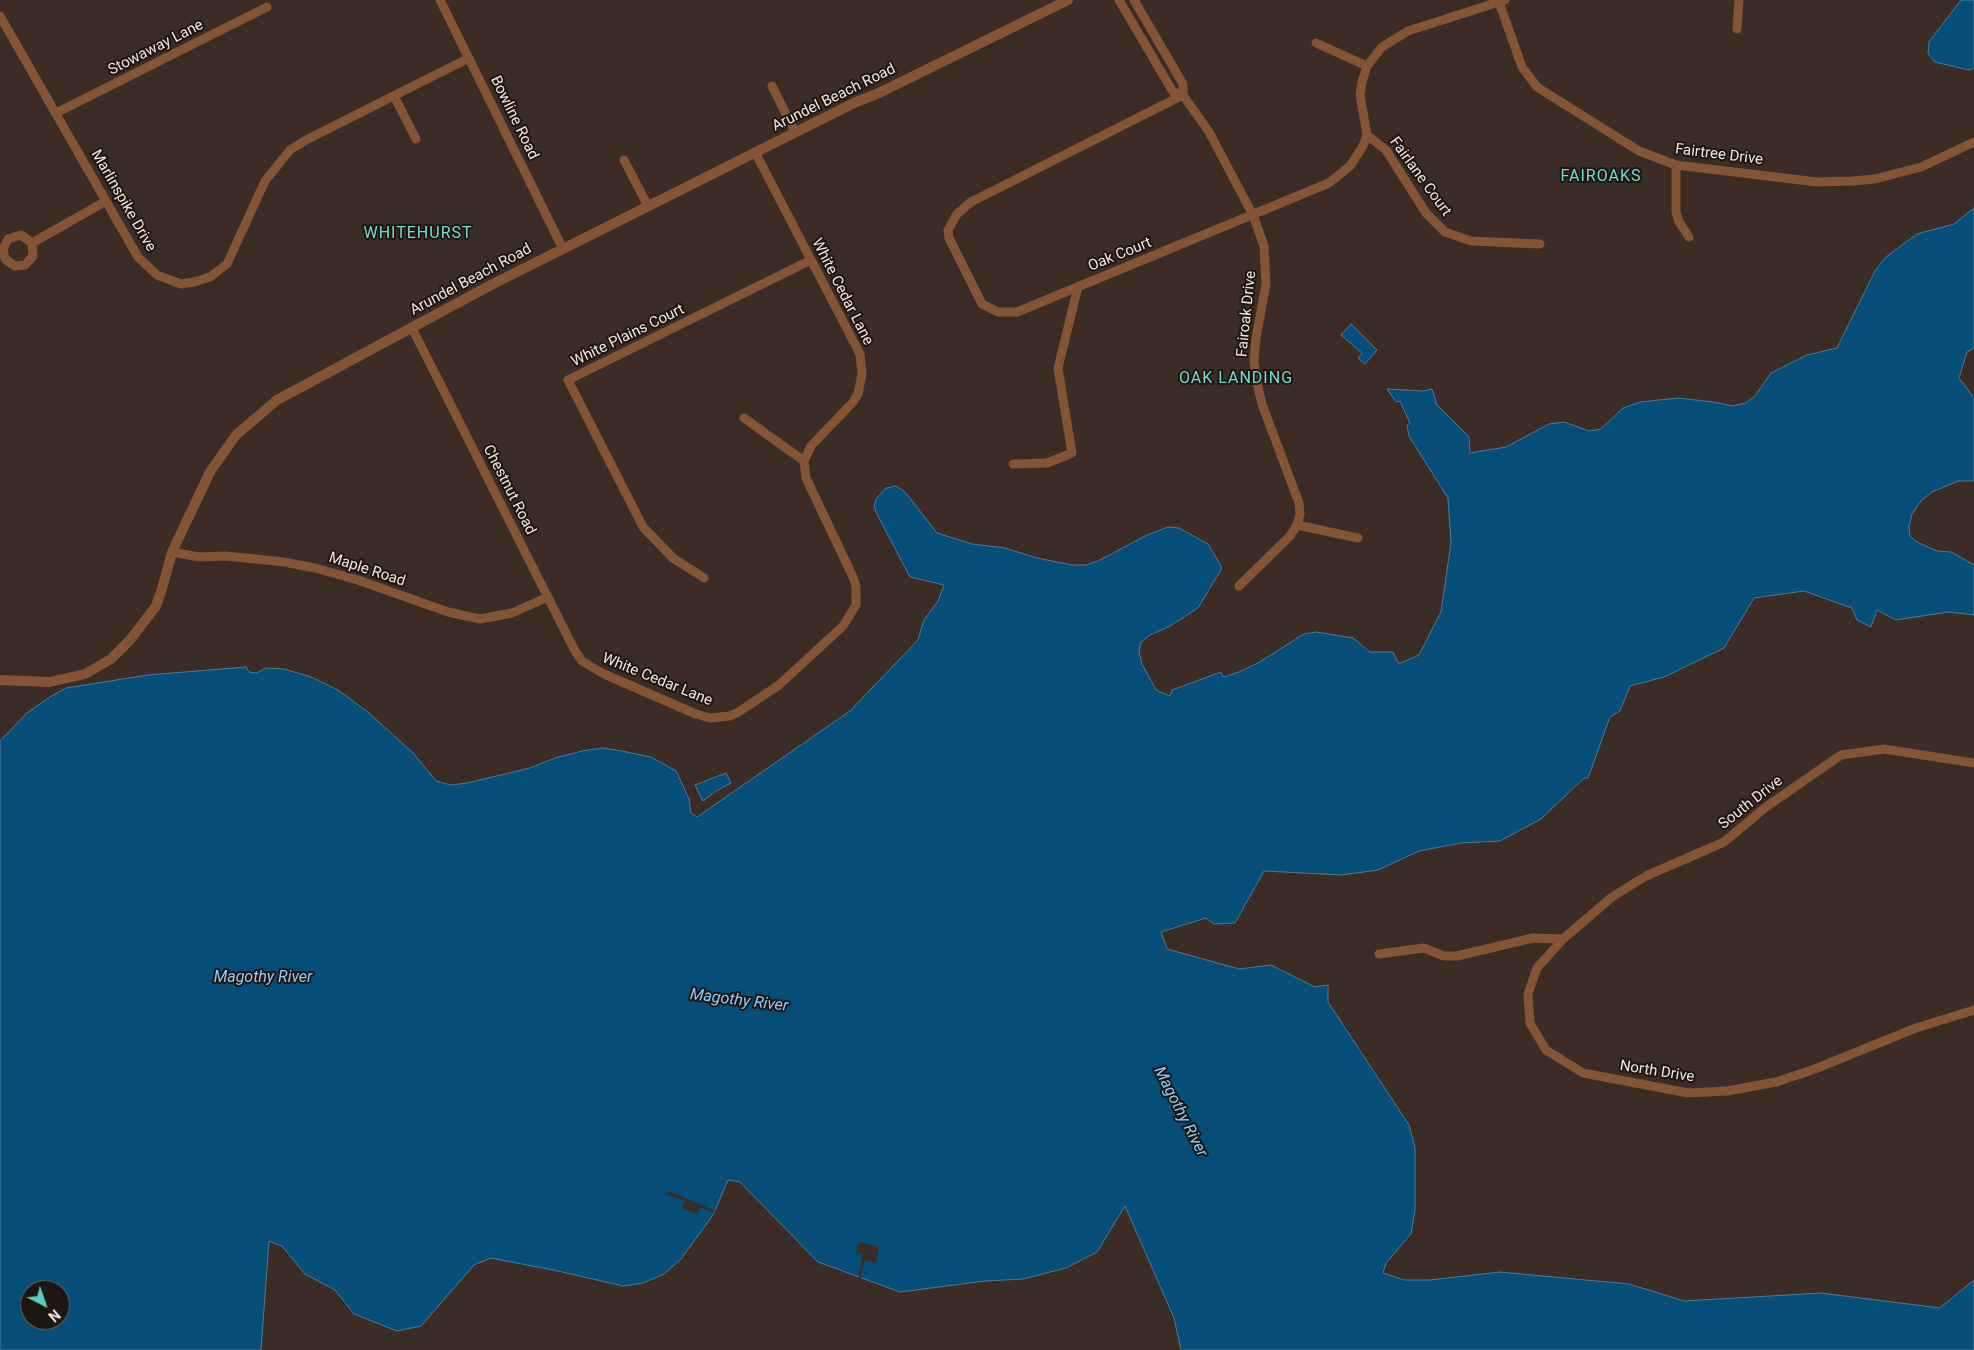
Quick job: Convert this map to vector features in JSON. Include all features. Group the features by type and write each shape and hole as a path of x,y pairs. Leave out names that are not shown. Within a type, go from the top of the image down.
{"street":[{"name":"Bowline Road","path":"440,0 563,249"},
{"name":"Arundel Beach Road","path":"0,680 29,683 68,679 85,674 110,659 140,628 156,606 172,552 210,472 236,435 255,416 299,386 412,328 448,307 755,152 1068,0"},
{"name":"Fairoak Drive","path":"1119,0 1173,92 1183,95"},
{"name":"Fairoak Drive","path":"1134,0 1183,84 1183,95 1209,132 1253,215 1264,246 1266,266 1264,294 1254,361 1262,404 1299,503 1297,525"},
{"path":"1737,29 1739,0"},
{"path":"1367,135 1360,95 1367,66 1382,47 1408,31 1502,1"},
{"name":"Fairtree Drive","path":"1502,1 1522,67 1537,87 1640,151 1676,165 1817,182 1852,181 1875,179 1921,167 1974,142"},
{"name":"Stowaway Lane","path":"56,113 267,8"},
{"name":"Marlinspike Drive","path":"0,16 138,257 147,268 168,280 181,284 210,277 227,264 234,253 265,182 287,153 306,140 469,58"},
{"path":"1316,43 1367,66"},
{"path":"772,86 795,132"},
{"name":"Oak Court","path":"1183,95 971,202 951,222 948,230 952,248 977,297 990,309 1006,313 1017,312 1253,215 1329,183 1341,175 1358,156 1367,135"},
{"path":"394,96 416,139"},
{"name":"Fairlane Court","path":"1367,135 1386,150 1426,213 1445,232 1471,241 1540,244"},
{"name":"White Cedar Lane","path":"584,663 607,676 710,718 730,716 780,685 844,626 856,605 856,586 853,577 806,478 804,461 811,446 853,402 858,394 862,374 860,354 755,152"},
{"path":"624,160 648,206"},
{"path":"1676,165 1676,212 1679,222 1689,237"},
{"path":"32,243 106,201"},
{"name":"White Plains Court","path":"704,578 673,558 643,527 568,380 811,260"},
{"path":"1013,464 1046,464 1072,454 1058,368 1078,287"},
{"name":"Chestnut Road","path":"412,328 575,651 584,663"},
{"path":"744,418 804,461"},
{"path":"1240,586 1290,536 1297,525 1358,538"},
{"name":"Maple Road","path":"172,552 199,557 226,556 284,562 315,568 358,580 448,612 480,618 512,613 548,597"},
{"name":"South Drive","path":"1563,940 1612,897 1646,876 1724,842 1766,807 1841,755 1884,749 1974,763"},
{"path":"1380,954 1424,948 1444,956 1457,956 1532,938 1563,940"},
{"name":"North Drive","path":"1563,940 1537,968 1528,994 1530,1023 1546,1050 1583,1073 1663,1089 1688,1093 1726,1091 1776,1082 1815,1069 1916,1028 1974,1010"}],"water":[{"path":"1961,0 1974,0 1974,68 1969,70 1935,62 1928,54 1929,42"},
{"name":"Magothy River","path":"1974,208 1974,348 1967,352 1959,378 1974,398 1974,481 1958,481 1932,492 1921,501 1912,514 1909,527 1910,536 1917,542 1937,551 1951,552 1974,565 1974,615 1948,612 1896,620 1877,610 1871,627 1857,620 1852,608 1804,591 1754,598 1724,648 1664,677 1630,686 1620,711 1610,717 1588,778 1584,778 1541,819 1500,841 1461,843 1419,851 1378,870 1342,875 1264,871 1235,923 1214,924 1206,918 1161,932 1167,949 1239,969 1271,965 1315,987 1328,985 1328,1002 1409,1125 1415,1148 1415,1209 1411,1234 1386,1263 1383,1273 1404,1280 1430,1280 1500,1272 1629,1284 1684,1301 1821,1293 1940,1308 1974,1280 1974,1350 1181,1350 1174,1318 1125,1206 1097,1252 1066,1268 1023,1279 985,1281 900,1292 818,1262 740,1182 728,1180 713,1215 681,1259 664,1274 643,1283 623,1286 491,1258 474,1265 421,1326 397,1331 354,1314 335,1290 305,1274 282,1246 269,1241 261,1350 0,1350 0,741 27,713 50,697 66,688 148,675 246,667 249,672 257,673 266,668 284,669 311,677 338,690 369,713 413,753 436,781 451,785 467,783 530,768 555,758 582,751 602,748 651,757 676,771 689,799 691,813 697,817 850,711 918,640 924,620 938,601 944,585 910,577 877,514 874,507 876,499 886,488 896,486 905,492 937,533 972,544 1005,548 1037,558 1072,565 1086,565 1098,561 1147,535 1168,527 1179,528 1208,544 1222,568 1198,608 1141,642 1139,652 1142,664 1156,690 1170,696 1172,690 1221,672 1223,677 1239,672 1258,663 1304,634 1316,632 1353,638 1370,652 1393,652 1398,663 1401,663 1419,655 1441,612 1451,543 1448,498 1409,436 1407,425 1410,423 1400,401 1396,402 1387,389 1424,391 1432,389 1437,405 1469,437 1470,453 1506,447 1549,424 1564,422 1589,431 1601,429 1623,408 1640,402 1678,398 1733,406 1746,403 1755,396 1771,373 1807,355 1837,348 1875,271 1886,257 1917,234 1954,224"},
{"path":"1351,324 1377,350 1365,364 1358,358 1362,353 1341,335"},
{"path":"726,773 731,783 703,801 695,785"}],"pier":[{"path":"669,1191 715,1211 714,1213 700,1207 697,1214 682,1208 685,1201 667,1195"},
{"path":"859,1242 879,1247 876,1263 865,1260 860,1280 858,1279 863,1255 856,1253"}],"district":[{"name":"FAIROAKS","path":"1601,177"},
{"name":"WHITEHURST","path":"418,234"},
{"name":"OAK LANDING","path":"1236,379"}]}
